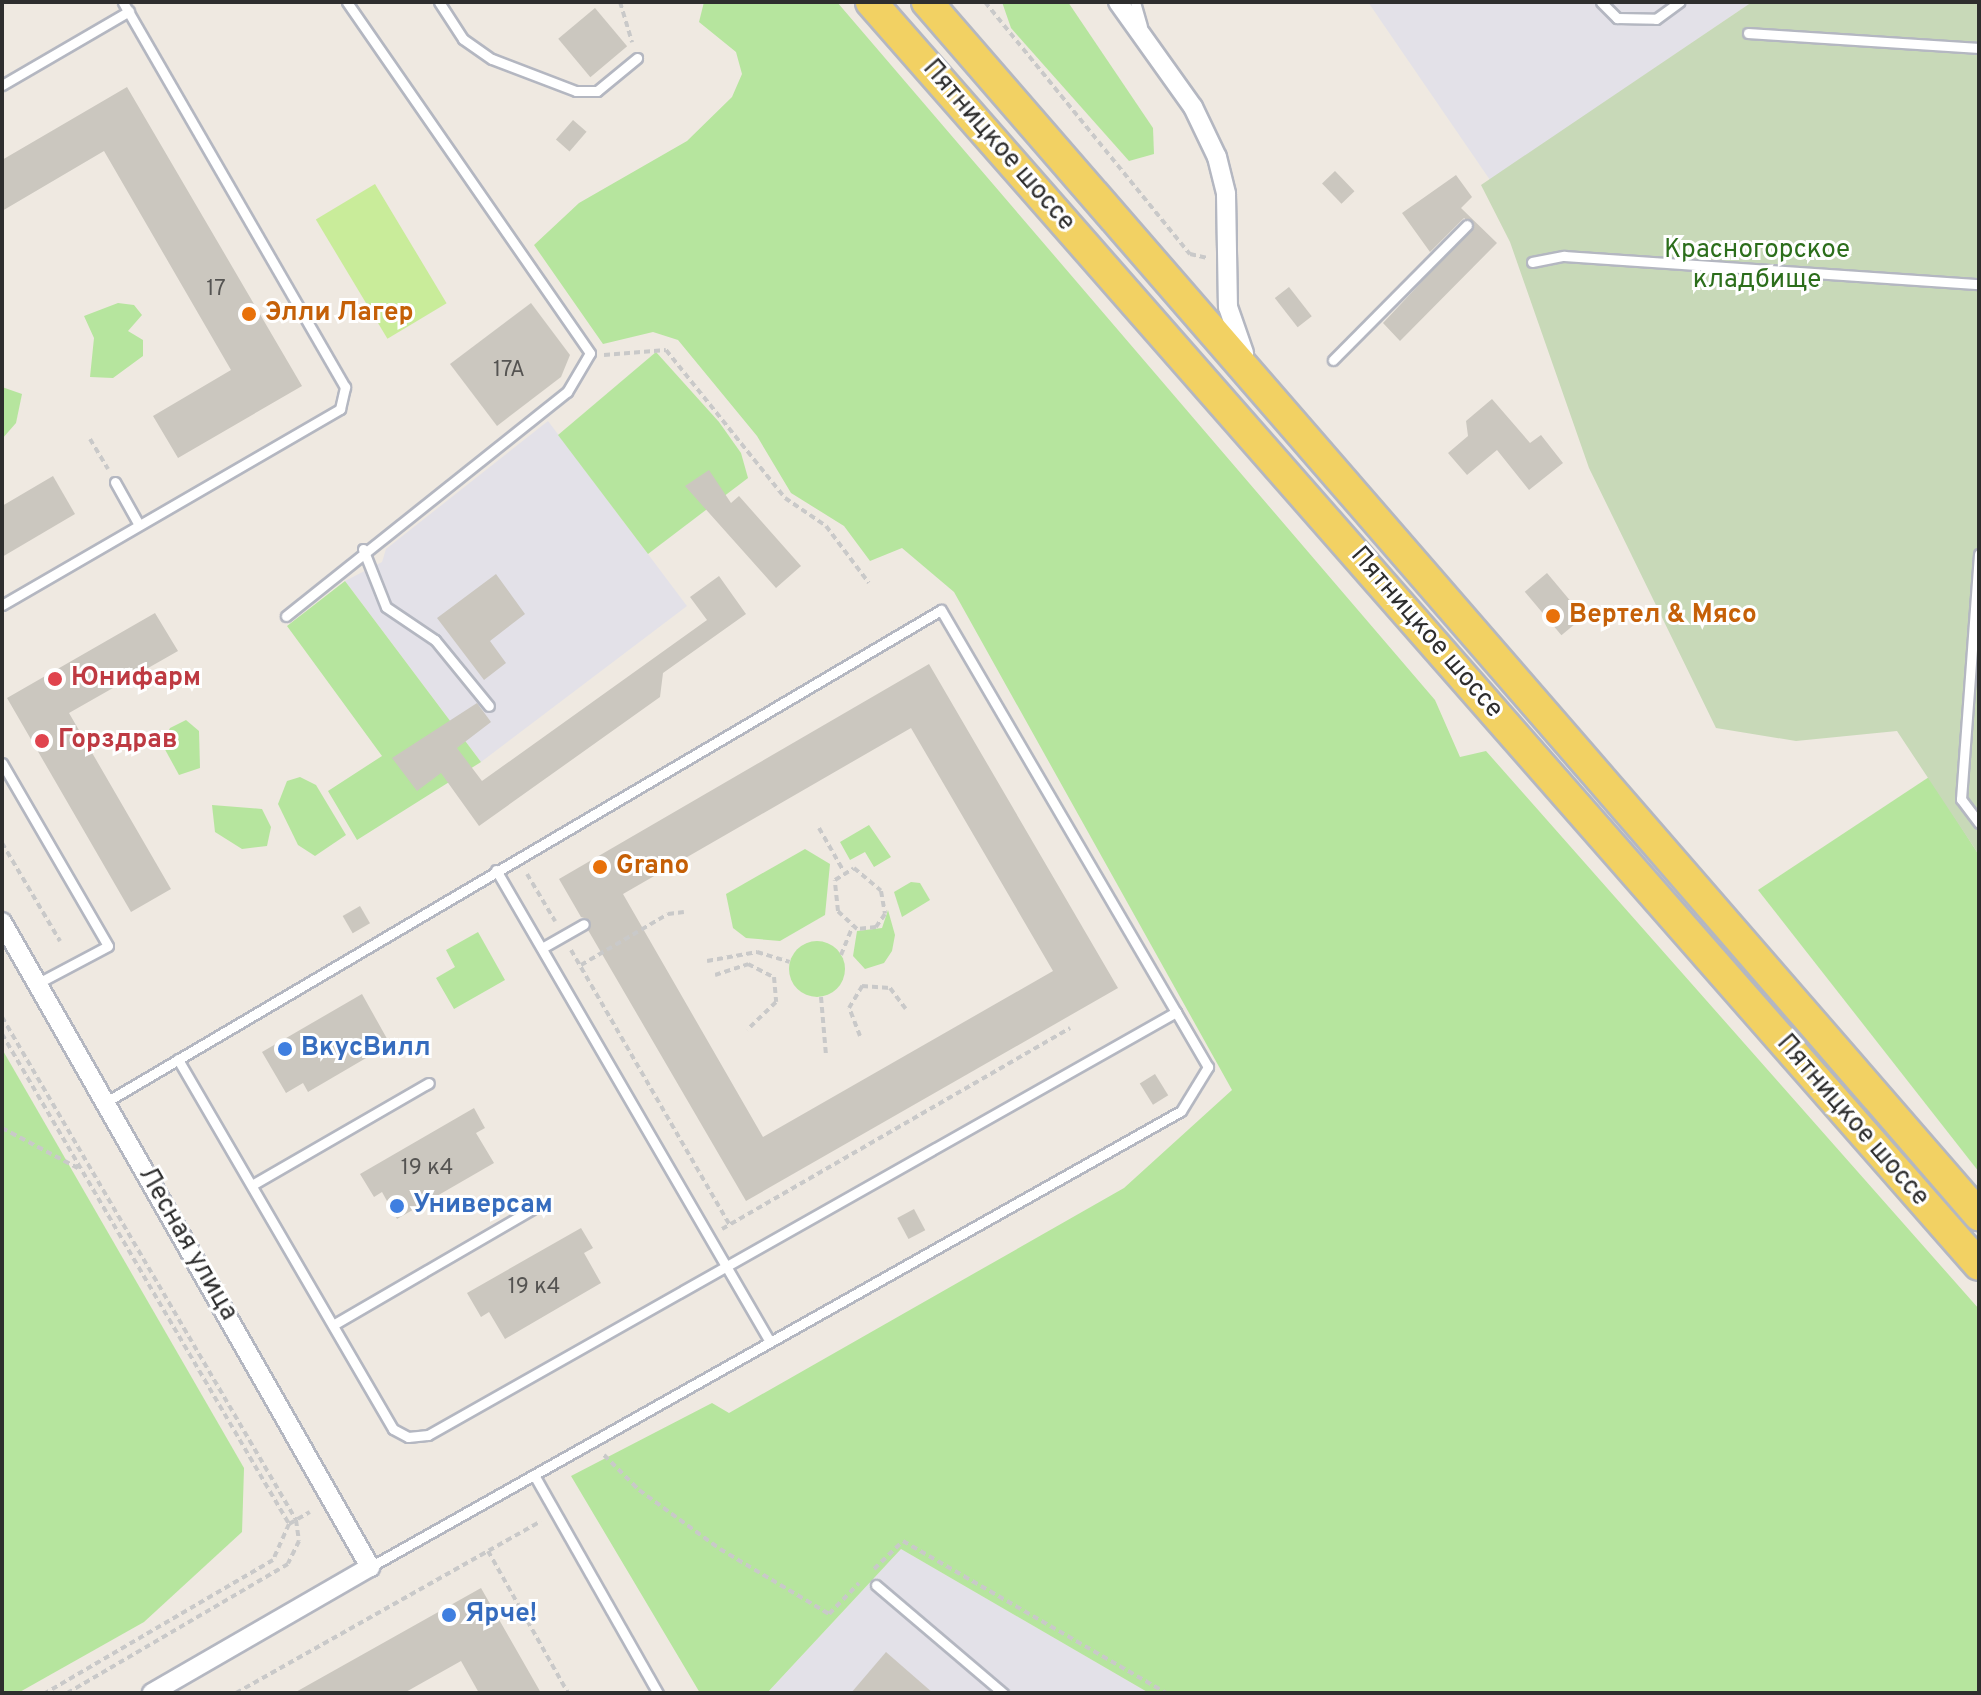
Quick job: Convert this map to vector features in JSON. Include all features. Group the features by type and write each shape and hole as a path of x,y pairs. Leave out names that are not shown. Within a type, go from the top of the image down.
{"main road":[{"name":"Пятницкое шоссе","path":"871,2 1979,1265"},
{"name":"Пятницкое шоссе","path":"927,2 1979,1215"}],"street":[{"path":"1118,2 1193,107 1217,157 1226,194 1226,254 1234,333 1298,433"},
{"name":"Лесная улица","path":"2,922 370,1567"},
{"path":"152,1693 370,1567"}],"lane":[{"path":"286,616 363,549 567,392 590,353 347,2"},
{"path":"439,2 463,39 541,81 597,91 637,58"},
{"path":"1135,2 1147,41"},
{"path":"1601,2 1617,18 1656,19 1679,2"},
{"path":"2,85 126,7 345,387 340,409 2,605"},
{"path":"1748,33 1979,48"},
{"path":"1333,360 1467,225"},
{"path":"1532,262 1564,256 1979,284"},
{"path":"115,482 139,525"},
{"path":"363,549 386,607 435,640 489,706"},
{"path":"1979,554 1961,799 1979,823"},
{"path":"106,1102 941,610 1208,1067 1181,1111 370,1567"},
{"path":"2,763 108,946 38,983"},
{"path":"496,870 769,1340"},
{"path":"542,948 584,924"},
{"path":"178,1059 393,1429 408,1437 428,1435 1176,1012"},
{"path":"252,1185 429,1083"},
{"path":"333,1325 532,1209"},
{"path":"534,1475 658,1693"},
{"path":"876,1585 1003,1693"}],"path":[{"path":"620,2 637,58"},
{"path":"985,2 1190,254 1226,254"},
{"path":"590,353 666,350 764,464 785,498 826,526 869,583"},
{"path":"90,439 115,482"},
{"path":"819,828 843,870"},
{"path":"2,843 60,941"},
{"path":"518,858 730,1225"},
{"path":"843,870 835,880 834,899 853,926"},
{"path":"843,870 863,870 873,878 885,904 876,927 853,926"},
{"path":"580,965 668,914 684,912"},
{"path":"841,955 853,926"},
{"path":"707,961 757,952 789,962"},
{"path":"715,975 748,964 774,977 776,1002 747,1030"},
{"path":"860,1036 849,1008 862,986 890,988 906,1009"},
{"path":"821,997 826,1055"},
{"path":"2,1017 296,1520 299,1541 288,1564 67,1693"},
{"path":"709,1236 1070,1028"},
{"path":"2,1034 289,1524"},
{"path":"2,1128 81,1170"},
{"path":"45,1693 273,1560 289,1524 310,1512"},
{"path":"236,1693 556,1512"},
{"path":"488,1551 568,1693"}],"shaded area":[{"path":"1368,2 1752,2 1490,180"},
{"path":"548,421 687,606 481,762 345,581 382,562 386,549"},
{"path":"901,1549 1149,1693 767,1693"}],"green space":[{"path":"704,2 837,2 1435,700 1460,757 1486,751 1979,1309 1979,1693 1149,1693 901,1549 767,1693 700,1693 571,1476 712,1403 729,1413 1124,1188 1232,1090 954,592 902,548 870,561 844,526 791,493 757,436 678,340 653,332 603,344 534,245 579,203 687,141 732,97 742,74 736,52 699,22"},
{"path":"1002,2 1068,2 1153,128 1154,154 1129,161 1011,28"},
{"name":"Красногорское кладбище","path":"1752,2 1979,2 1979,855 1897,731 1796,741 1716,728 1589,468 1510,242 1481,185"},
{"path":"375,184 447,303 387,339 316,220"},
{"path":"118,303 134,305 142,315 128,331 143,340 143,356 113,378 90,377 94,338 84,316"},
{"path":"656,352 719,422 741,453 748,478 648,554 558,435"},
{"path":"2,387 22,394 16,423 2,439"},
{"path":"345,581 481,762 357,840 328,791 382,756 287,626"},
{"path":"186,720 199,731 200,768 179,775 162,744 170,728"},
{"path":"300,777 316,785 346,835 315,856 298,845 278,804 287,781"},
{"path":"1929,777 1979,855 1979,1172 1758,890"},
{"path":"212,805 262,809 271,827 267,846 242,849 215,832"},
{"path":"869,825 891,857 874,867 865,852 850,860 840,842"},
{"path":"805,849 830,864 825,915 780,941 746,938 733,928 726,894"},
{"path":"911,882 920,883 930,900 902,917 894,892"},
{"path":"888,910 895,935 892,951 884,963 865,969 853,956 857,931 882,928"},
{"path":"478,932 505,980 454,1009 436,978 455,967 446,950"},
{"path":"817,941 837,949 845,969 837,989 817,997 797,989 789,969 797,949"},
{"path":"2,1049 244,1468 242,1532 144,1622 18,1693 2,1693"}],"building":[{"path":"595,8 627,46 590,77 558,39"},
{"path":"127,87 302,386 178,458 153,416 231,370 104,151 2,211 2,160"},
{"path":"573,120 587,132 570,151 556,140"},
{"path":"1335,171 1354,191 1342,204 1322,184"},
{"path":"1456,175 1472,197 1461,208 1497,243 1400,341 1383,323 1474,226 1464,218 1430,252 1402,213"},
{"path":"1289,287 1312,316 1298,327 1275,298"},
{"path":"531,303 570,355 561,377 497,426 450,364"},
{"path":"1492,399 1530,443 1541,435 1563,463 1529,490 1497,450 1467,475 1448,453 1468,436 1466,421"},
{"path":"709,470 731,503 739,496 801,566 776,588 685,486"},
{"path":"53,476 75,514 2,557 2,506"},
{"path":"1547,573 1584,617 1561,635 1525,592"},
{"path":"496,574 525,614 490,641 506,663 484,680 437,618"},
{"path":"719,576 746,614 663,673 660,697 479,826 441,773 417,791 392,758 477,703 491,722 457,748 482,781 707,620 690,597"},
{"path":"155,613 178,651 69,713 171,889 131,912 7,698"},
{"path":"929,664 1118,988 746,1201 588,930 590,920 581,917 559,879","holes":["911,728 1053,971 763,1137 623,894"]},
{"path":"360,906 370,923 353,933 343,916"},
{"path":"362,994 390,1044 308,1092 303,1083 286,1093 262,1052"},
{"path":"1155,1074 1168,1095 1153,1105 1140,1084"},
{"path":"474,1108 485,1128 476,1133 494,1163 397,1219 382,1192 374,1197 360,1174"},
{"path":"914,1209 925,1230 908,1239 897,1218"},
{"path":"581,1228 593,1248 584,1253 601,1283 505,1339 489,1312 481,1317 467,1293"},
{"path":"481,1588 541,1693 479,1693 461,1661 404,1693 294,1693"},
{"path":"886,1652 933,1693 851,1693"}],"place":[{"name":"Элли Лагер","path":"249,314"},
{"name":"Вертел & Мясо","path":"1553,616"},
{"name":"Юнифарм","path":"55,679"},
{"name":"Горздрав","path":"42,741"},
{"name":"Grano","path":"600,867"},
{"name":"ВкусВилл","path":"285,1049"},
{"name":"Универсам","path":"397,1206"},
{"name":"Ярче!","path":"449,1615"}]}
